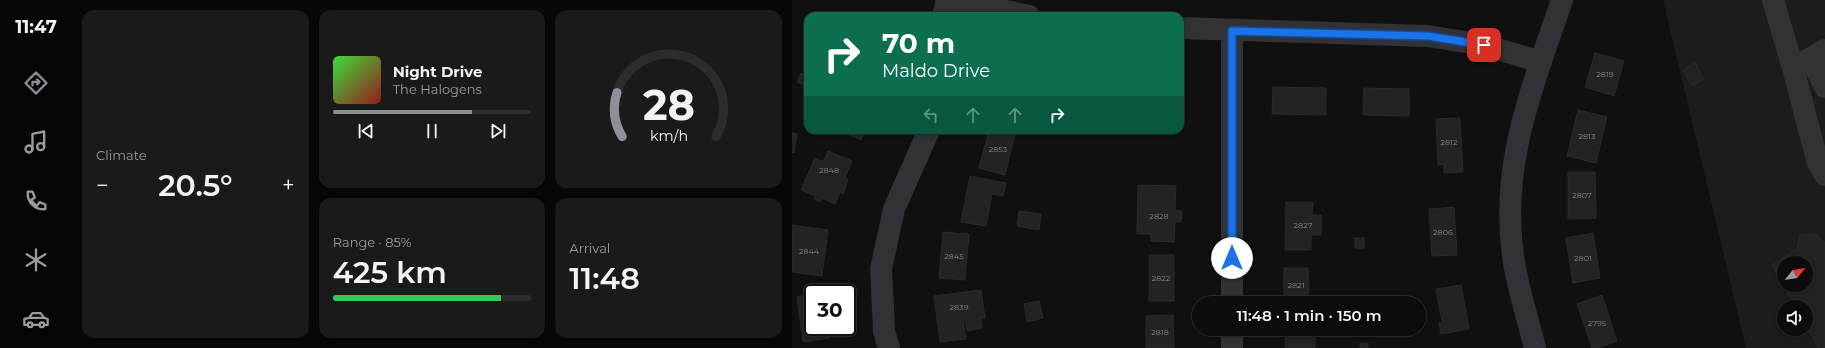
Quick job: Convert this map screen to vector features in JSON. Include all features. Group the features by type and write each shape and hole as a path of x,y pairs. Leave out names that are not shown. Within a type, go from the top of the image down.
{"street":[{"path":"944,12 947,0"},
{"path":"955,0 1010,12"},
{"path":"1535,348 1513,257 1510,208 1514,159 1523,117 1562,0"},
{"path":"1773,0 1825,86"},
{"path":"1184,28 1232,31 1428,36 1484,45 1541,62"},
{"path":"1232,31 1232,296"},
{"path":"1810,59 1817,160 1825,174"},
{"path":"889,348 884,331 881,269 894,209 927,134"},
{"path":"1232,336 1232,348"}],"shaded area":[{"path":"1663,0 1825,0 1825,348 1746,348"}],"building":[{"path":"1595,53 1624,61 1614,96 1585,87"},
{"path":"1695,63 1704,79 1692,86 1683,70"},
{"path":"801,73 804,75 804,85 797,82"},
{"path":"1273,87 1326,88 1326,115 1272,114"},
{"path":"1364,88 1409,89 1409,116 1363,115"},
{"path":"1578,110 1607,117 1596,163 1567,156"},
{"path":"1460,118 1463,172 1444,173 1444,164 1438,165 1436,119"},
{"path":"792,133 797,134 794,153 792,152"},
{"path":"847,134 863,134 861,140"},
{"path":"988,134 1015,134 1005,175 979,168"},
{"path":"828,151 852,161 845,178 848,179 843,194 840,192 835,204 822,198 821,202 814,199 815,196 801,190 815,158 823,162"},
{"path":"1568,172 1595,172 1596,218 1568,219"},
{"path":"970,176 1006,183 1003,196 992,194 986,226 961,222"},
{"path":"1138,185 1176,186 1175,210 1182,211 1181,222 1175,222 1174,242 1151,241 1151,234 1137,234"},
{"path":"1286,202 1313,202 1312,215 1321,215 1321,235 1311,235 1311,250 1285,250"},
{"path":"1454,207 1457,255 1432,256 1429,209"},
{"path":"1019,211 1041,214 1039,230 1017,226"},
{"path":"792,225 828,230 822,276 792,272"},
{"path":"943,232 969,234 965,280 939,278"},
{"path":"1593,233 1600,278 1573,283 1566,238"},
{"path":"1800,234 1817,234 1823,243 1825,243 1825,348 1819,348 1812,336 1813,300 1791,300 1787,292 1813,292 1813,256 1786,256 1797,249"},
{"path":"1355,238 1364,238 1364,248 1355,248"},
{"path":"1149,255 1174,255 1174,301 1149,301"},
{"path":"1777,262 1777,274 1772,265"},
{"path":"1284,268 1308,268 1309,296 1284,296"},
{"path":"1461,285 1469,329 1441,334 1439,323 1442,322 1436,289"},
{"path":"981,290 985,318 981,319 982,328 967,331 965,320 963,320 966,339 940,342 934,296"},
{"path":"1602,295 1617,341 1598,348 1592,348 1577,304"},
{"path":"804,296 804,336 830,336 830,338 803,342 797,297"},
{"path":"1039,301 1043,318 1027,322 1024,304"},
{"path":"1173,315 1174,348 1146,348 1146,316"},
{"path":"1286,336 1315,336 1315,348 1285,348"},
{"path":"1360,343 1368,343 1368,348 1360,348"}],"route":[{"path":"1232,258 1232,31 1428,36 1484,45"}]}
